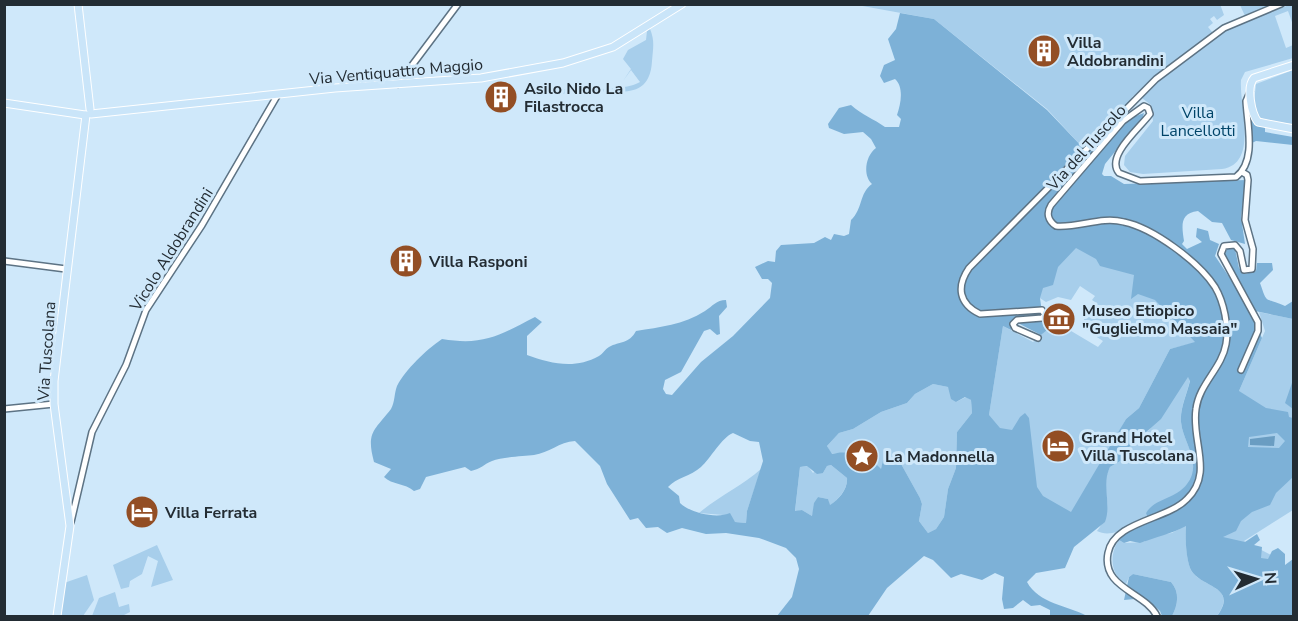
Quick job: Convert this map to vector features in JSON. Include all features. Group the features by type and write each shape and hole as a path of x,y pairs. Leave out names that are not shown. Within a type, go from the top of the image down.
{"main road":[{"name":"Via Tuscolana","path":"57,616 71,504 54,404 57,345 87,112 78,4"},
{"name":"Via Ventiquattro Maggio","path":"4,103 87,112 150,110 398,84 482,78 563,63 613,47 682,4"},
{"path":"1293,65 1254,78 1250,92 1254,115 1258,122 1293,129"}],"street":[{"path":"398,84 458,4"},
{"path":"1038,338 1016,329 1013,324 1017,320 1042,318 1045,315 1042,310 980,314 964,303 960,285 969,268 1156,79 1224,28 1281,4"},
{"path":"1241,370 1258,331 1258,322 1221,254 1224,246 1235,245 1240,251 1244,270 1252,269 1253,249 1245,220 1248,180 1247,175 1242,172 1248,158 1246,101 1250,92"},
{"name":"Vicolo Aldobrandini","path":"71,504 92,432 126,365 146,310 202,225 277,96"},
{"path":"1137,100 1141,107"},
{"name":"Via del Tuscolo","path":"1157,616 1152,607 1126,591 1115,580 1109,570 1107,555 1117,534 1186,501 1196,488 1201,473 1202,459 1196,447 1194,427 1196,407 1204,385 1225,350 1226,332 1223,309 1213,285 1196,265 1148,231 1123,221 1107,220 1056,225 1050,220 1048,212 1051,205 1123,121 1141,107 1149,108 1150,114 1117,156 1116,169 1124,176 1149,181 1233,178 1242,172"},
{"path":"4,261 66,268"},
{"path":"4,409 54,404"}],"green space":[{"name":"Villa Aldobrandini","path":"1220,4 1224,15 1217,20 1214,16 1210,19 1213,23 1208,27 1213,33 1132,97 1130,103 1086,151 1047,109 934,19 857,5"},
{"path":"1240,5 1273,5 1245,16"},
{"name":"Villa Lancellotti","path":"1293,5 1293,25 1288,11 1275,16 1286,48 1293,45 1293,58 1245,72 1241,80 1244,146 1240,157 1233,165 1222,169 1143,174 1130,172 1124,165 1125,156 1153,121 1151,105 1142,98 1158,80 1226,30"},
{"path":"650,29 653,45 650,73 646,82 639,88 622,92 584,91 562,94 563,89 592,90 625,87 640,82 631,70 623,81 631,69 623,59 628,50 646,40 647,31"},
{"path":"1293,70 1293,124 1268,121 1259,117 1254,102 1256,84"},
{"path":"1116,231 1206,340 1170,349 1139,408 1126,419 1091,483 1046,551 977,491 1003,326 1033,342 1056,322 1098,347 1103,341 1080,326 1095,302 1092,300 1095,296 1080,286 1071,300 1058,297 1046,302 989,266"},
{"path":"1259,312 1293,319 1293,510 1244,541 1281,560 1287,576 1207,533 1239,391 1265,331"},
{"path":"1188,376 1190,380 1181,422 1194,468 1188,484 1156,505 1146,513 1146,517 1129,527 1109,533 1097,531 1106,513 1106,483 1110,467 1122,460 1128,448 1149,430"},
{"path":"933,384 948,387 956,402 966,397 971,400 972,413 957,432 956,468 948,489 944,517 936,529 928,533 919,521 922,504 920,498 900,462 888,457 883,460 881,470 871,460 859,455 831,454 827,446 839,433 853,429 881,412 907,403 915,394"},
{"path":"831,465 847,478 842,494 829,506 828,499 818,497 812,516 802,510 795,512 800,467 808,466 813,473 815,471 823,473 827,466"},
{"path":"761,469 747,511 746,523 735,522 723,515 699,513 746,481"},
{"path":"1186,525 1186,546 1190,568 1194,575 1221,592 1224,598 1223,606 1217,616 1172,616 1177,599 1176,590 1171,582 1133,574 1126,584 1114,570 1114,552 1119,540 1124,543 1144,542 1151,536 1172,533"},
{"path":"157,545 173,580 151,587 158,561 148,556 142,574 130,581 129,587 121,589 113,565"},
{"path":"87,575 94,600 83,616 61,616 64,583"},
{"path":"115,592 119,607 129,604 130,612 122,616 92,616 99,598"}],"shaded area":[{"path":"900,13 934,19 1047,110 1087,152 1120,122 1144,113 1141,123 1135,127 1105,164 1102,174 1104,176 1111,176 1124,184 1246,180 1241,217 1245,244 1231,240 1222,223 1212,222 1198,211 1192,212 1183,222 1184,241 1182,244 1187,249 1202,242 1196,237 1197,228 1208,231 1210,240 1219,244 1215,256 1240,293 1262,338 1239,391 1266,408 1288,412 1289,417 1293,418 1293,477 1276,493 1270,505 1252,512 1241,521 1236,531 1223,537 1245,542 1257,534 1260,540 1254,545 1262,547 1261,558 1268,559 1272,551 1278,548 1285,554 1285,565 1293,559 1293,616 1217,616 1223,606 1224,598 1221,592 1194,575 1190,568 1186,547 1186,526 1140,543 1130,541 1124,543 1119,540 1129,531 1148,523 1146,513 1150,508 1177,493 1187,484 1191,476 1193,461 1181,422 1190,381 1188,377 1161,419 1128,448 1122,460 1110,467 1106,481 1107,515 1105,522 1074,547 1065,568 1036,573 1027,582 1046,600 1087,616 1050,616 1050,610 1040,605 1031,606 1023,600 1013,608 1004,609 1002,599 1004,577 995,573 982,580 961,574 951,578 933,560 924,556 887,588 868,616 777,616 792,597 799,569 796,558 786,548 759,538 726,533 706,534 682,528 667,533 658,527 646,528 638,518 630,520 607,484 600,466 575,441 564,443 539,454 489,462 471,471 465,467 426,477 420,489 414,491 384,477 391,469 374,462 371,444 373,432 391,409 397,386 406,373 423,354 442,339 481,340 501,334 535,317 542,322 527,336 527,355 553,363 580,363 599,356 609,347 627,340 636,331 680,322 697,316 717,302 726,300 727,307 719,316 720,334 717,335 710,329 704,331 681,372 665,380 663,389 666,394 672,395 701,362 733,336 770,298 772,283 768,279 762,279 755,267 768,261 775,262 776,251 781,245 814,243 825,237 831,240 834,234 844,236 849,234 851,220 858,211 865,192 872,184 866,170 870,155 876,148 863,132 844,134 829,128 828,124 839,108 851,105 885,127 899,127 901,119 897,115 900,86 895,79 884,83 880,76 884,65 895,60 888,39 896,29","holes":["1076,248 1096,259 1100,266 1134,275 1131,299 1138,294 1155,300 1195,342 1170,349 1139,408 1126,419 1071,512 1043,496 1037,487 1029,418 1025,413 1012,430 1000,428 989,415 1003,326 1011,330 1011,323 1016,322 1041,335 1052,326 1043,320 1040,298 1043,288 1053,285 1058,267","933,384 948,387 951,399 956,402 965,397 971,400 972,413 957,432 956,468 948,489 944,517 936,529 928,533 919,521 922,504 920,498 900,462 888,457 883,460 881,469 865,457 845,452 832,454 827,446 839,433 853,429 881,412 907,403 915,394","733,433 750,441 759,442 763,461 747,511 746,523 735,522 730,513 711,515 690,510 680,503 679,496 668,487 701,467","1277,433 1285,441 1279,448 1248,447 1249,437","831,465 847,478 846,486 837,500 830,505 828,499 818,497 814,503 812,516 802,510 795,511 800,467 807,466 817,474 823,473 827,466"]},
{"path":"1250,115 1255,122 1265,128 1265,132 1293,137 1293,145 1256,141 1252,143"},
{"path":"1228,247 1235,249 1239,268 1245,274 1256,271 1257,263 1272,263 1273,270 1260,283 1266,298 1285,306 1293,301 1293,319 1255,311 1224,256"},
{"path":"1293,380 1293,409 1285,403"},
{"path":"1275,436 1274,446 1250,445 1250,439"},
{"path":"1133,574 1171,582 1176,590 1177,599 1172,616 1162,616 1160,611 1145,598 1124,600 1129,577"}],"place":[{"name":"Villa Aldobrandini","path":"1044,51"},
{"name":"Asilo Nido La Filastrocca","path":"501,97"},
{"name":"Villa Rasponi","path":"406,261"},
{"name":"Museo Etiopico \"Guglielmo Massaia\"","path":"1059,319"},
{"name":"Grand Hotel Villa Tuscolana","path":"1058,446"},
{"name":"La Madonnella","path":"862,456"},
{"name":"Villa Ferrata","path":"142,512"}]}
